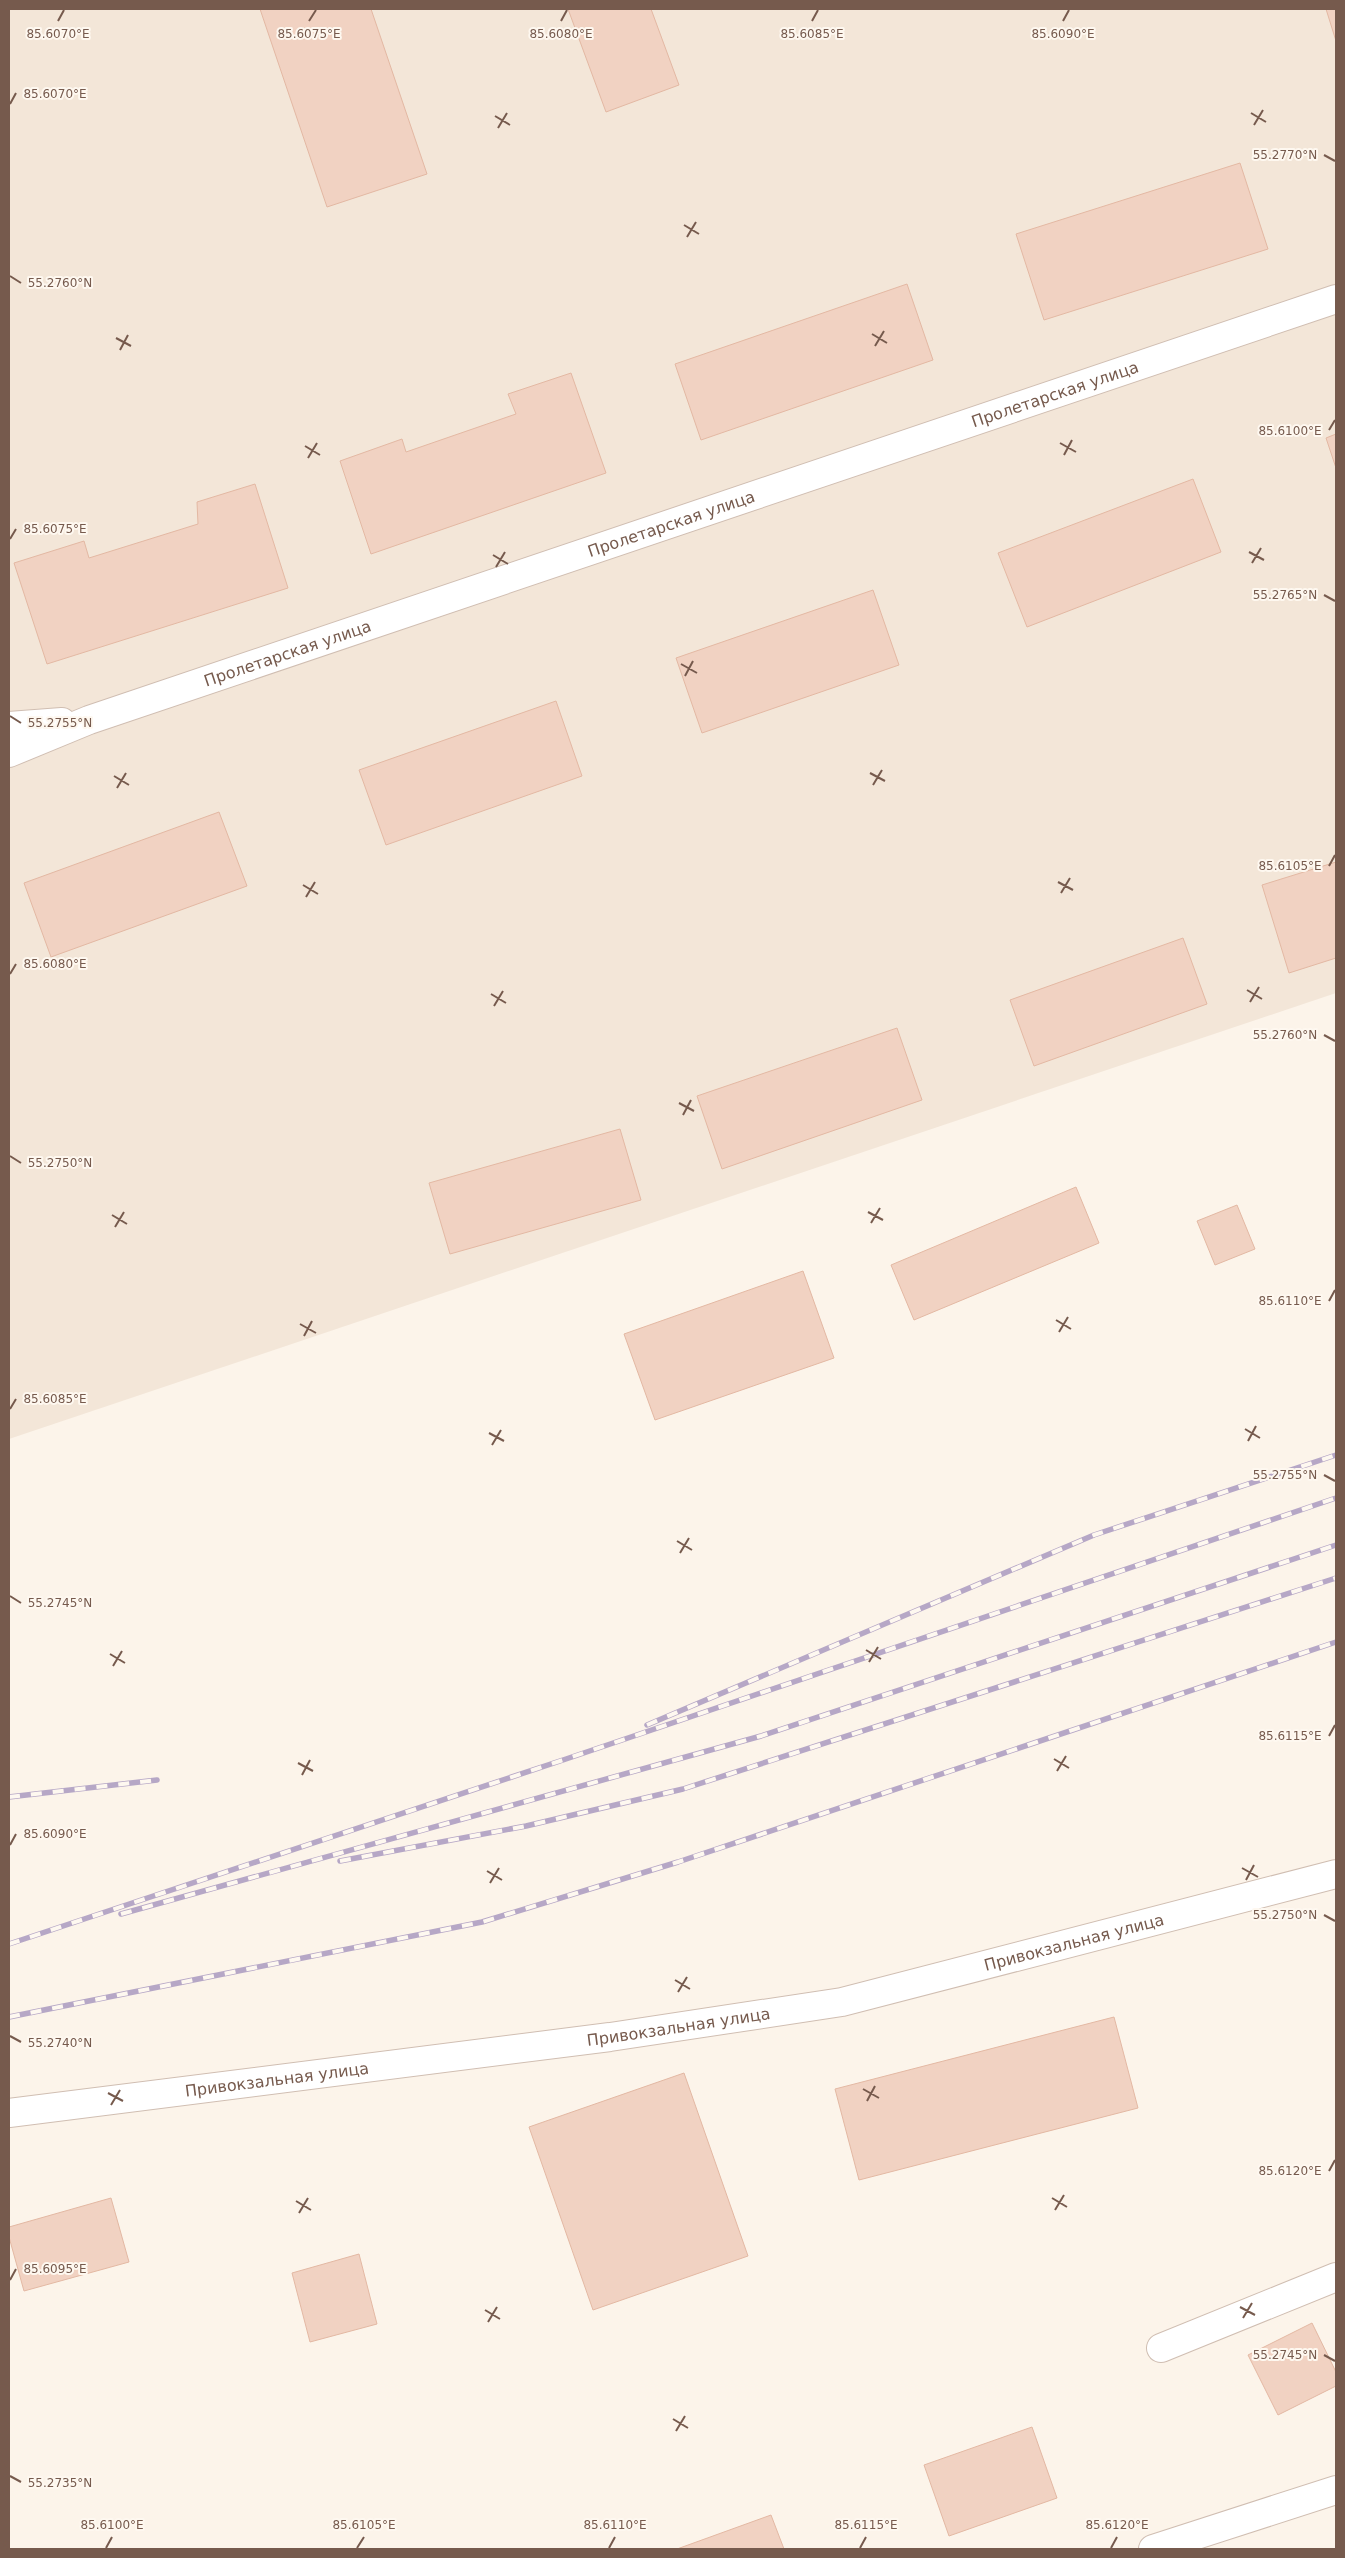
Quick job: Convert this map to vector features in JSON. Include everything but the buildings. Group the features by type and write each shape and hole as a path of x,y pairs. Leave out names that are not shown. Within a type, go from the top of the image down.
{"street":[{"name":"Пролетарская улица","path":"9,753 89,720 1336,299"},
{"path":"9,726 89,720"},
{"name":"Привокзальная улица","path":"9,2113 610,2037 842,2002 1336,1874"},
{"path":"1161,2348 1336,2277"},
{"path":"1153,2549 1336,2490"}],"shaded area":[{"path":"9,9 1336,9 1336,993 9,1439"}],"railway":[{"path":"647,1725 1094,1535 1336,1455"},
{"path":"9,1944 566,1759 1336,1498"},
{"path":"121,1914 761,1736 1336,1545"},
{"path":"340,1861 526,1826 683,1789 1336,1578"},
{"path":"9,2017 482,1922 678,1862 1336,1642"},
{"path":"9,1797 157,1780"}]}
